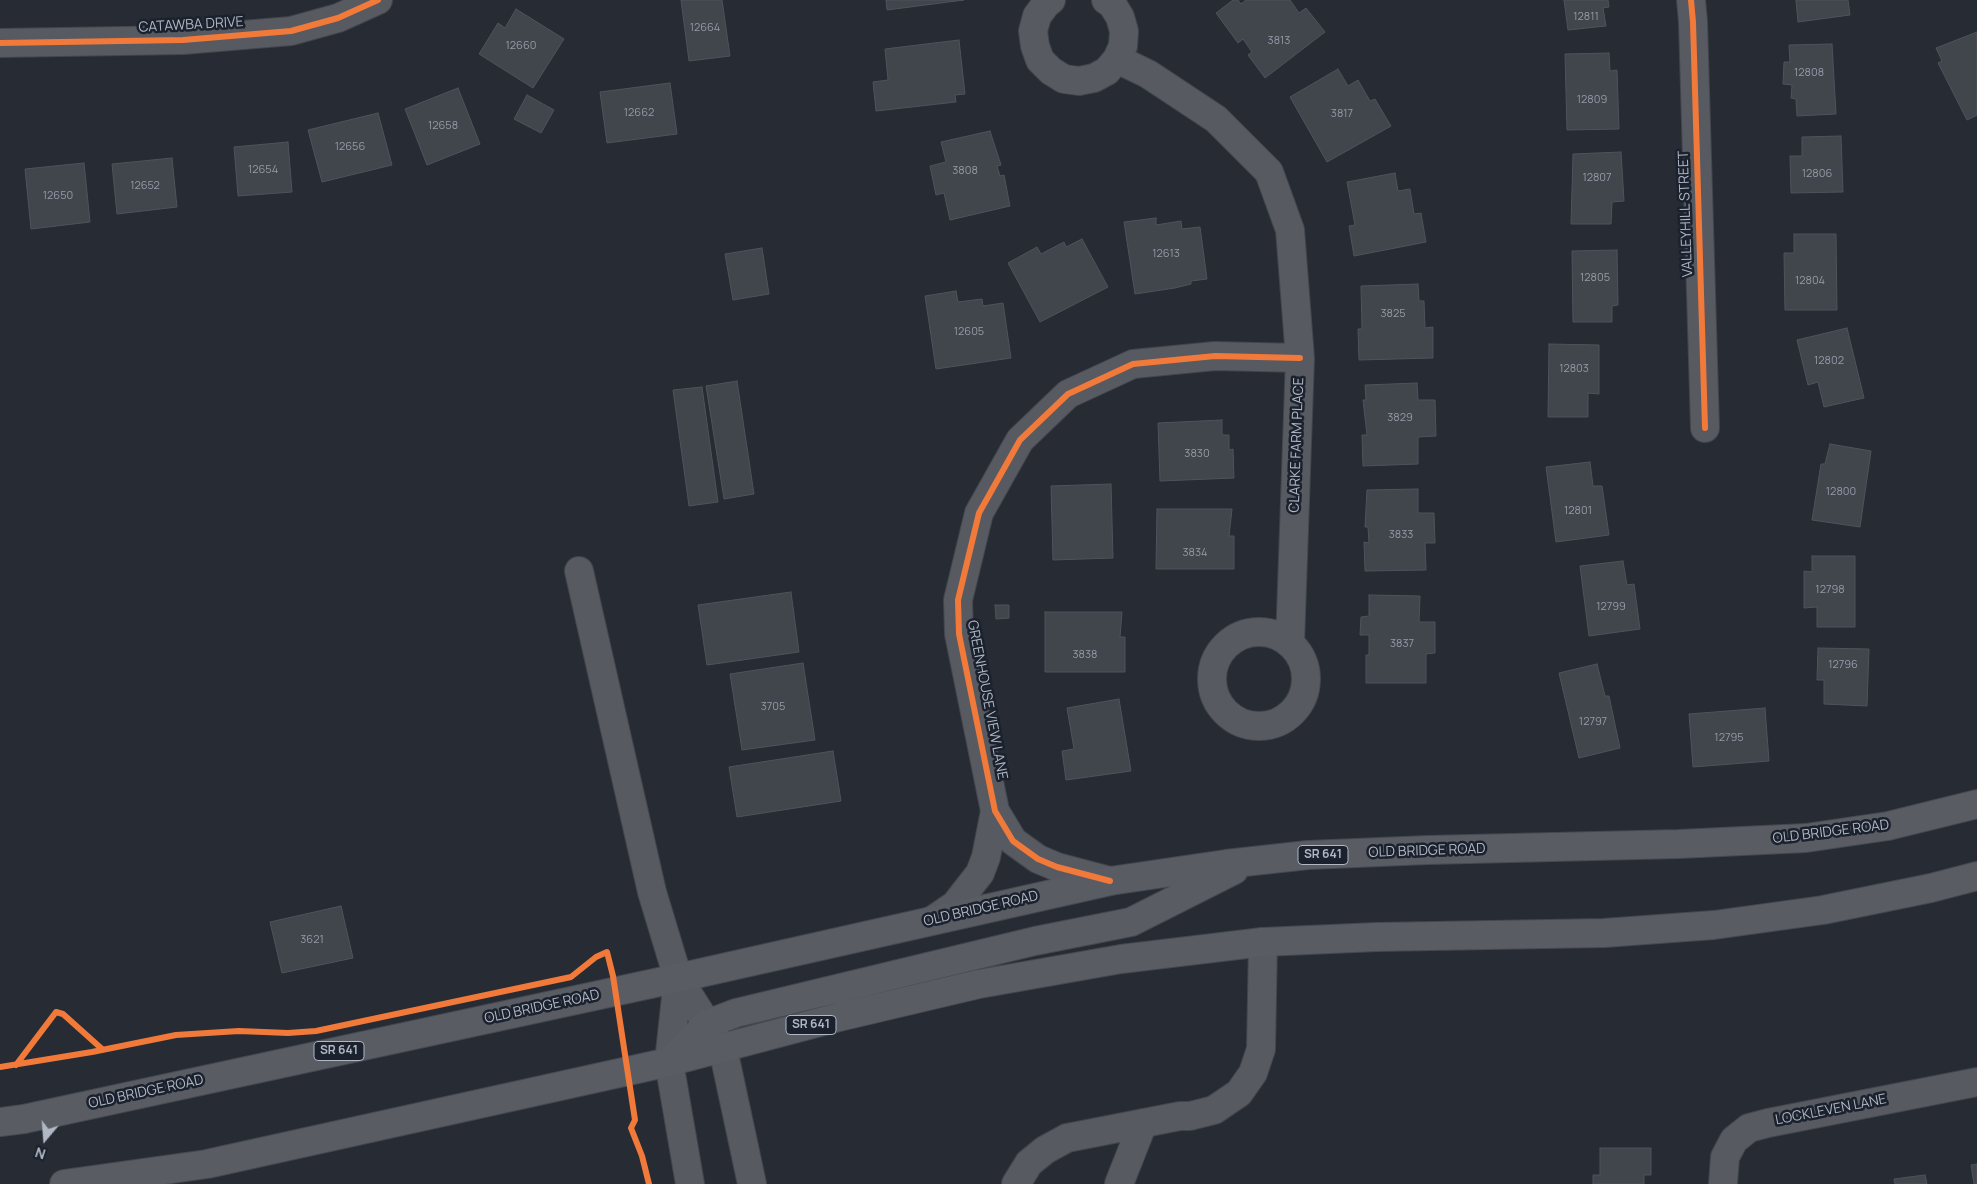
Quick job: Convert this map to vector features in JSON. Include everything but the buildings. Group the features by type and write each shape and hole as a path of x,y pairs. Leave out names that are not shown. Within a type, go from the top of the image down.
{"main road":[{"name":"OLD BRIDGE ROAD","path":"0,1122 24,1119 678,978 1110,881 1308,855 1679,844 1806,838 1888,826 1977,804"},
{"path":"669,1062 707,1024 736,1013 1035,941 1131,922 1253,861"},
{"name":"SR 641","path":"64,1184 207,1164 669,1062 839,1017 979,984 1121,959 1262,942 1377,937 1604,932 1714,925 1823,910 1932,888 1977,876"}],"street":[{"name":"CATAWBA DRIVE","path":"0,43 183,40 290,31 338,18 378,0"},
{"path":"1051,0 1037,16 1033,31 1034,46 1040,60 1051,72 1064,78 1079,81 1094,78 1107,70 1117,60 1123,46 1124,31 1120,17 1112,4 1106,0"},
{"name":"VALLEYHILL STREET","path":"1691,0 1694,32 1706,428"},
{"name":"CLARKE FARM PLACE","path":"1117,60 1148,74 1216,120 1269,172 1290,230 1300,358 1290,643"},
{"name":"GREENHOUSE VIEW LANE","path":"1110,881 1038,860 1014,841 996,811 959,634 958,600 979,513 1020,440 1068,394 1133,364 1215,356 1300,358"},
{"path":"579,570 646,869 678,978 723,1049 752,1184"},
{"name":"GREENHOUSE VIEW LANE","path":"933,920 955,905 980,873 986,857 996,811"},
{"path":"1016,1184 1029,1163 1045,1150 1067,1138 1214,1110 1239,1093 1253,1073 1262,1049 1262,942"},
{"path":"678,978 669,1062 690,1184"},
{"name":"LOCKLEVEN LANE","path":"1723,1184 1725,1157 1734,1140 1749,1128 1977,1082"},
{"path":"1119,1184 1143,1123"},
{"path":"182,1184 207,1164"}],"cycle path":[{"path":"0,43 183,40 291,31 338,18 378,0"},
{"path":"1691,0 1705,428"},
{"path":"1110,881 1057,867 1038,859 1013,841 995,811 959,634 958,600 979,513 1020,440 1068,394 1133,364 1215,356 1300,358"},
{"path":"0,1067 92,1052 176,1035 239,1031 288,1033 316,1031 571,977 596,957 607,952 613,976 635,1120 631,1128 642,1156 649,1184"},
{"path":"16,1065 56,1012 63,1014 102,1049"}]}
